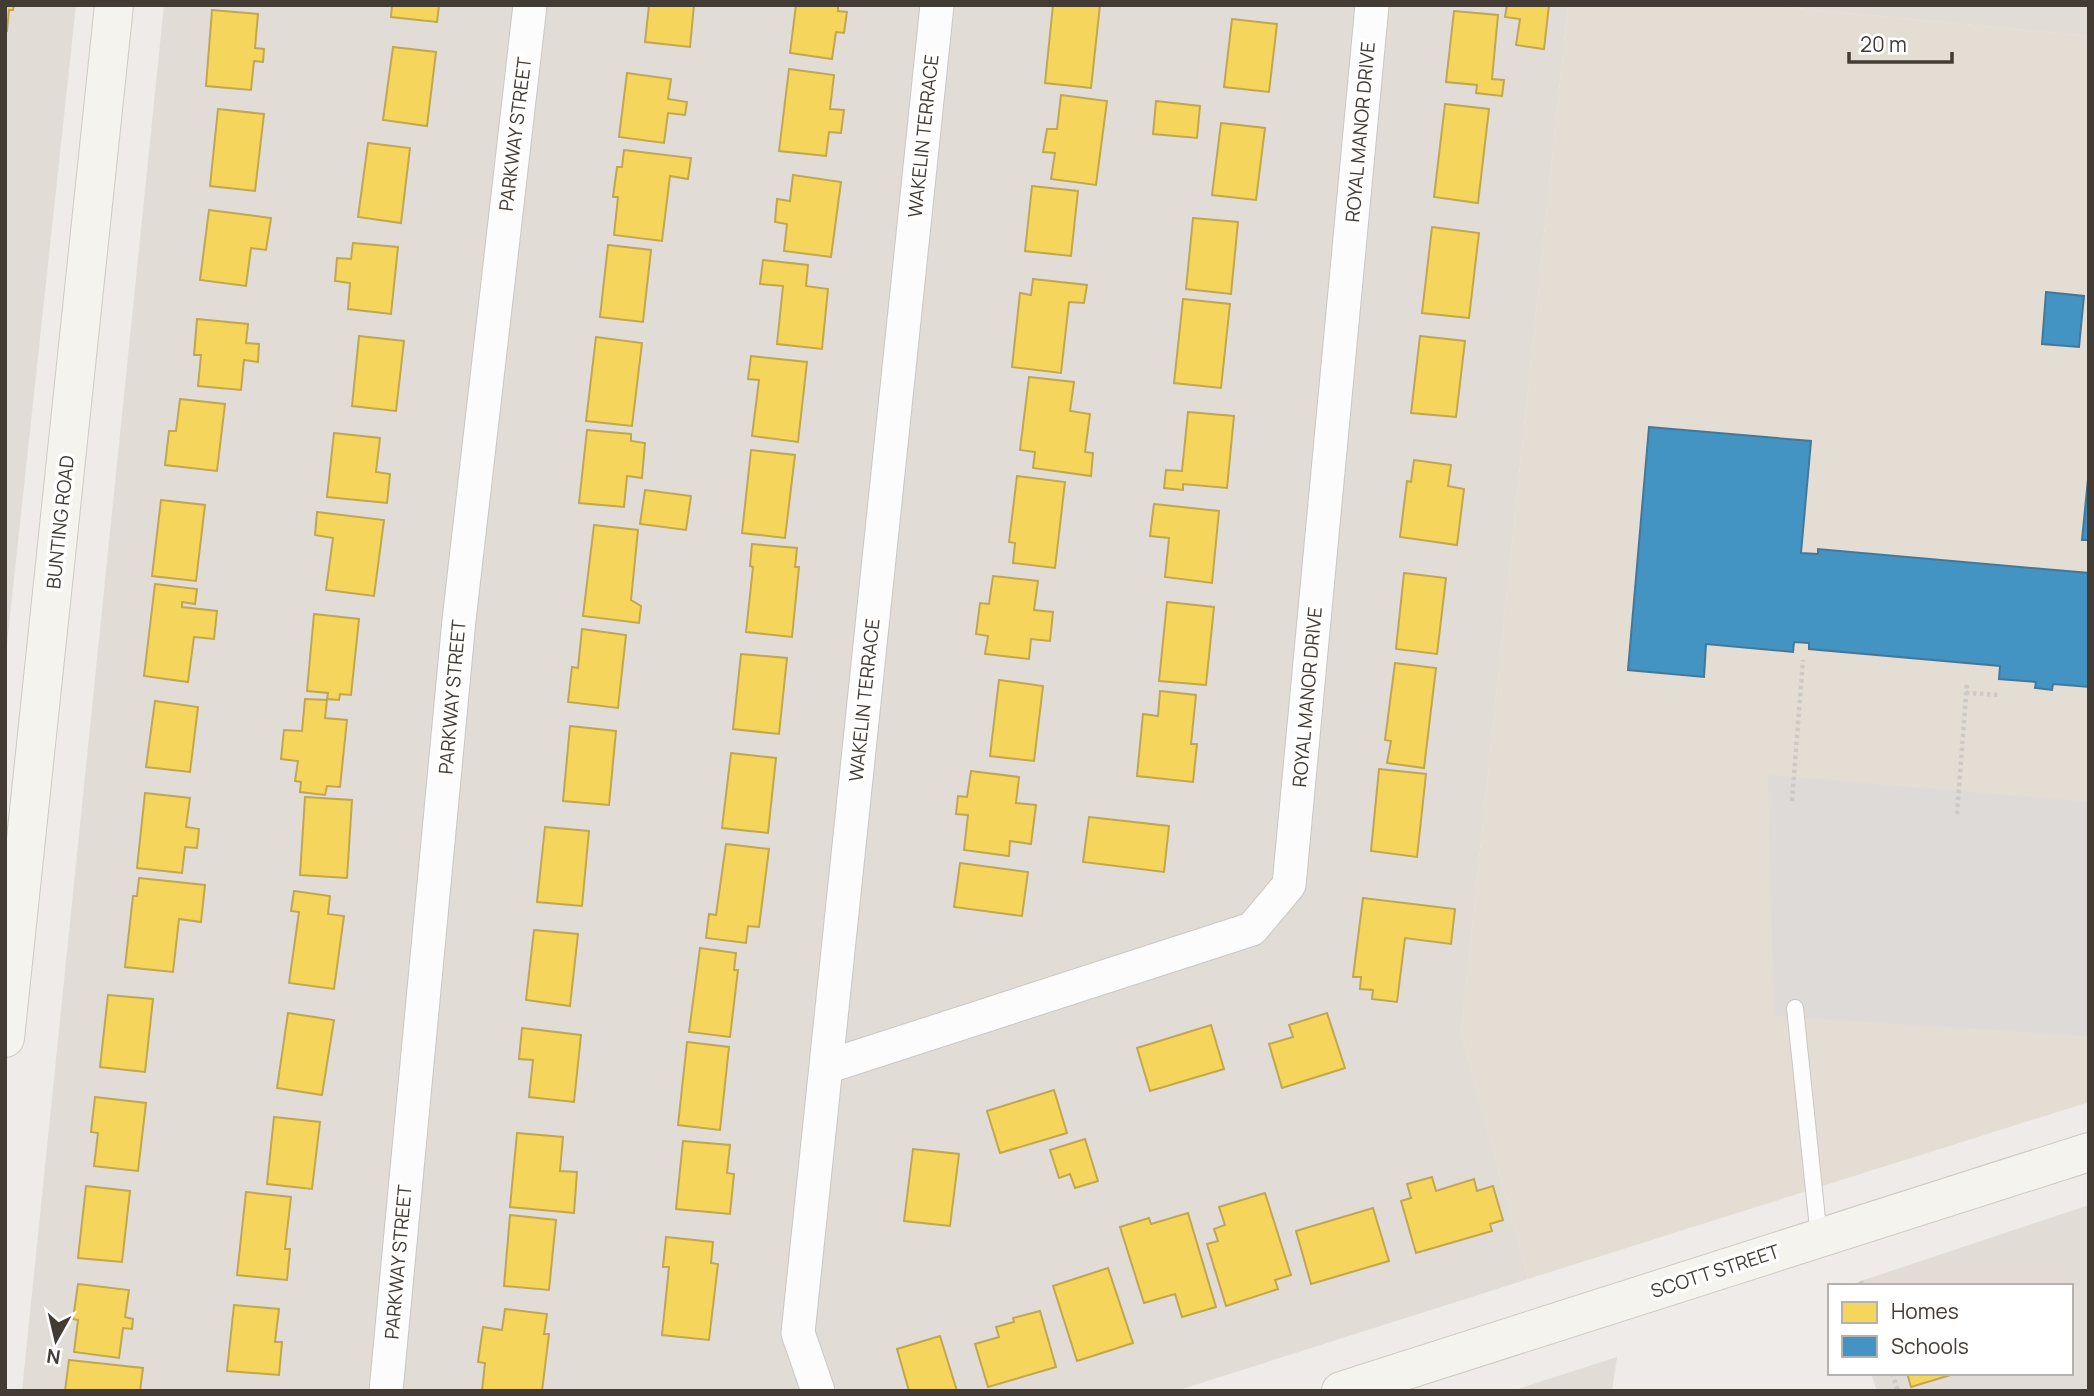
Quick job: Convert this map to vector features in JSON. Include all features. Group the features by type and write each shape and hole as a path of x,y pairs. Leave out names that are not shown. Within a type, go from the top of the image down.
{"main road":[{"name":"BUNTING ROAD","path":"5,1038 114,5"},
{"name":"SCOTT STREET","path":"1341,1391 2089,1152"}],"street":[{"name":"PARKWAY STREET","path":"386,1391 459,620 530,5"},
{"name":"WAKELIN TERRACE","path":"818,1391 798,1332 937,5"},
{"name":"ROYAL MANOR DRIVE","path":"826,1067 1252,929 1289,885 1372,5"}],"lane":[{"path":"1795,1008 1819,1238"}],"path":[{"path":"1791,801 1803,660"},
{"path":"1956,814 1967,681"},
{"path":"1966,693 2000,695"}],"shaded area":[{"path":"5,5 76,5 5,662"},
{"path":"164,5 1568,5 1461,1033 1528,1279 1176,1391 22,1391"},
{"path":"1568,5 1764,5 2089,36 2089,1102 1528,1279 1461,1033"},
{"path":"1764,5 2089,5 2089,36"},
{"path":"1768,775 2089,802 2089,1036 1774,1016"},
{"path":"2089,1205 2089,1391 1877,1391 1872,1375 2073,1375 2073,1284 1852,1284"},
{"path":"1617,1357 1612,1391 1512,1391"}],"building: Homes":[{"path":"5,5 14,5 13,10 9,10 7,31 5,31"},
{"path":"392,5 439,5 437,22 391,17"},
{"path":"649,5 694,5 690,47 645,42"},
{"path":"796,5 838,5 838,11 847,12 844,33 836,32 832,59 790,53"},
{"path":"1053,5 1100,5 1091,88 1045,83"},
{"path":"1507,5 1549,5 1544,49 1516,45 1520,19 1505,17"},
{"path":"212,10 258,14 255,48 264,49 263,62 254,61 251,90 206,86"},
{"path":"1454,11 1498,15 1492,79 1504,80 1502,96 1476,93 1477,85 1446,82"},
{"path":"1232,19 1277,24 1269,92 1224,87"},
{"path":"393,47 436,52 427,126 383,120"},
{"path":"789,69 834,75 830,109 844,110 841,133 829,132 826,156 779,151"},
{"path":"627,73 671,79 668,99 687,102 685,115 668,113 664,143 619,137"},
{"path":"1061,95 1107,101 1096,185 1051,179 1055,153 1043,152 1047,129 1057,129"},
{"path":"1156,101 1200,106 1197,138 1153,134"},
{"path":"1445,104 1489,109 1478,203 1434,197"},
{"path":"218,109 264,114 255,191 210,186"},
{"path":"1221,123 1265,128 1256,200 1212,195"},
{"path":"368,143 410,148 401,223 358,217"},
{"path":"624,150 691,158 688,179 670,176 662,241 614,235 618,197 613,197 617,167 622,167"},
{"path":"793,175 841,182 831,257 784,251 787,224 775,222 777,199 790,201"},
{"path":"1032,186 1078,191 1071,256 1025,251"},
{"path":"209,210 271,218 266,250 251,248 246,286 200,280"},
{"path":"1193,218 1238,222 1231,294 1186,289"},
{"path":"1432,227 1479,233 1469,318 1422,313"},
{"path":"353,243 398,247 391,314 348,309 350,283 335,281 337,258 351,259"},
{"path":"608,245 651,250 643,322 600,317"},
{"path":"763,260 808,265 806,286 828,289 822,349 777,344 783,286 760,284"},
{"path":"1033,279 1087,285 1084,303 1069,302 1061,373 1012,367 1020,293 1031,295"},
{"path":"1183,299 1230,304 1221,388 1174,383"},
{"path":"197,319 248,324 246,343 259,344 258,362 244,360 241,390 198,386 201,355 194,355"},
{"path":"359,336 404,341 396,411 352,406"},
{"path":"1420,336 1465,341 1456,417 1411,413"},
{"path":"596,337 642,343 632,426 586,421"},
{"path":"751,356 807,362 798,442 752,436 759,380 748,379"},
{"path":"1029,377 1074,382 1070,411 1090,414 1085,452 1093,453 1091,476 1033,468 1035,452 1020,450"},
{"path":"180,399 225,404 217,471 165,465 169,431 176,431"},
{"path":"1188,412 1234,416 1227,488 1183,484 1183,490 1164,488 1166,470 1182,471"},
{"path":"587,430 631,434 631,441 645,443 642,478 627,476 624,507 579,503"},
{"path":"334,433 380,438 376,472 390,474 387,503 327,497"},
{"path":"751,450 795,455 785,538 742,533"},
{"path":"1414,460 1451,465 1448,486 1464,489 1457,545 1400,537 1407,481 1411,482"},
{"path":"1017,476 1065,482 1055,568 1013,563 1015,543 1009,542"},
{"path":"645,490 691,496 686,530 640,524"},
{"path":"161,500 205,505 196,581 152,576"},
{"path":"1154,504 1219,511 1212,583 1165,577 1169,538 1150,536"},
{"path":"317,512 384,520 374,596 326,590 333,538 315,535"},
{"path":"594,525 638,530 631,600 641,606 639,623 583,616"},
{"path":"752,544 797,548 795,567 799,567 792,637 746,632 753,567 750,566"},
{"path":"1404,573 1446,578 1437,654 1396,649"},
{"path":"993,576 1038,581 1034,610 1053,612 1050,641 1031,639 1029,659 985,654 988,636 976,634 980,603 989,604"},
{"path":"155,584 197,589 195,604 182,602 182,607 217,611 214,639 194,637 188,682 144,676"},
{"path":"1167,602 1214,607 1206,685 1159,681"},
{"path":"314,614 359,619 351,695 340,694 339,700 327,699 328,693 307,691"},
{"path":"582,629 626,635 618,708 568,702 572,667 578,668"},
{"path":"741,654 787,658 779,734 733,729"},
{"path":"1395,663 1436,668 1424,768 1387,763 1391,741 1385,740"},
{"path":"999,680 1043,686 1034,761 990,756"},
{"path":"1160,691 1196,695 1191,744 1197,744 1193,782 1137,776 1143,714 1158,716"},
{"path":"305,699 327,700 325,718 347,720 340,787 327,786 325,795 300,792 301,782 295,781 298,761 281,759 284,730 302,731"},
{"path":"155,701 198,707 190,772 146,767"},
{"path":"570,726 616,731 609,805 563,801"},
{"path":"731,753 776,758 768,833 722,828"},
{"path":"1379,769 1426,774 1417,857 1371,851"},
{"path":"971,771 1019,777 1016,803 1036,805 1031,844 1010,841 1009,856 964,850 968,815 956,814 958,796 967,797"},
{"path":"145,793 190,798 186,827 199,829 197,848 185,847 182,873 137,868"},
{"path":"305,797 352,800 347,878 300,875"},
{"path":"1089,817 1169,826 1164,872 1083,862"},
{"path":"545,827 589,831 582,906 537,902"},
{"path":"726,844 769,849 759,927 748,926 746,943 706,938 709,914 716,915"},
{"path":"960,863 1028,872 1022,916 954,907"},
{"path":"139,878 205,885 201,922 179,919 173,972 125,967 133,896 137,896"},
{"path":"294,891 330,896 328,914 344,916 334,989 289,983 299,912 291,911"},
{"path":"1363,898 1455,909 1451,944 1405,938 1397,1002 1372,999 1373,990 1360,989 1361,977 1353,977"},
{"path":"534,930 578,934 570,1006 526,1000"},
{"path":"700,948 736,953 734,970 738,970 730,1037 689,1032"},
{"path":"108,995 153,999 145,1072 100,1067"},
{"path":"288,1013 334,1020 322,1095 277,1088"},
{"path":"1327,1013 1345,1068 1282,1088 1269,1044 1293,1037 1289,1025"},
{"path":"1211,1025 1224,1069 1150,1091 1137,1048"},
{"path":"522,1028 581,1035 574,1102 529,1097 533,1060 519,1059"},
{"path":"687,1042 729,1047 720,1130 678,1125"},
{"path":"1054,1090 1067,1133 1000,1153 987,1111"},
{"path":"95,1097 146,1103 138,1171 94,1166 98,1133 91,1132"},
{"path":"274,1117 320,1122 312,1189 267,1184"},
{"path":"517,1133 563,1137 560,1171 577,1172 574,1213 510,1207"},
{"path":"1085,1139 1098,1181 1075,1188 1070,1174 1059,1178 1050,1150"},
{"path":"683,1141 730,1145 727,1173 734,1174 730,1214 676,1209"},
{"path":"913,1149 959,1154 950,1226 904,1221"},
{"path":"1432,1177 1436,1191 1474,1179 1477,1191 1493,1186 1503,1220 1490,1224 1492,1231 1416,1253 1401,1201 1411,1198 1407,1184"},
{"path":"86,1186 130,1191 122,1262 78,1258"},
{"path":"246,1192 291,1197 285,1249 290,1249 287,1280 237,1275"},
{"path":"1265,1193 1291,1275 1275,1280 1278,1289 1226,1306 1207,1244 1218,1241 1214,1229 1225,1225 1219,1207"},
{"path":"1373,1208 1389,1261 1311,1284 1296,1231"},
{"path":"1188,1213 1216,1307 1182,1317 1175,1294 1144,1303 1120,1227 1149,1218 1151,1224"},
{"path":"510,1215 556,1220 549,1290 504,1286"},
{"path":"666,1237 713,1242 711,1263 718,1264 709,1340 662,1335 669,1267 663,1267"},
{"path":"1108,1268 1133,1343 1077,1361 1053,1286"},
{"path":"78,1284 129,1290 125,1317 133,1319 132,1329 123,1328 119,1358 74,1352 78,1320 73,1319"},
{"path":"234,1305 279,1309 275,1342 282,1342 279,1375 227,1371"},
{"path":"505,1309 547,1314 544,1334 549,1334 542,1391 482,1391 485,1363 478,1362 483,1327 502,1330"},
{"path":"1040,1311 1056,1367 988,1387 975,1344 999,1337 996,1327 1014,1322 1013,1318"},
{"path":"940,1336 957,1391 909,1391 897,1349"},
{"path":"69,1360 143,1368 140,1391 65,1391"},
{"path":"1908,1375 1950,1375 1911,1387"}],"building: Schools":[{"path":"2046,292 2084,296 2079,347 2042,344"},
{"path":"1649,427 1811,441 1801,553 1818,554 1818,549 2089,573 2089,687 2053,684 2052,690 2035,688 2036,682 1999,679 2000,666 1809,649 1809,643 1794,642 1793,652 1706,644 1704,677 1628,670"},
{"path":"2089,469 2089,540 2082,540"}]}
